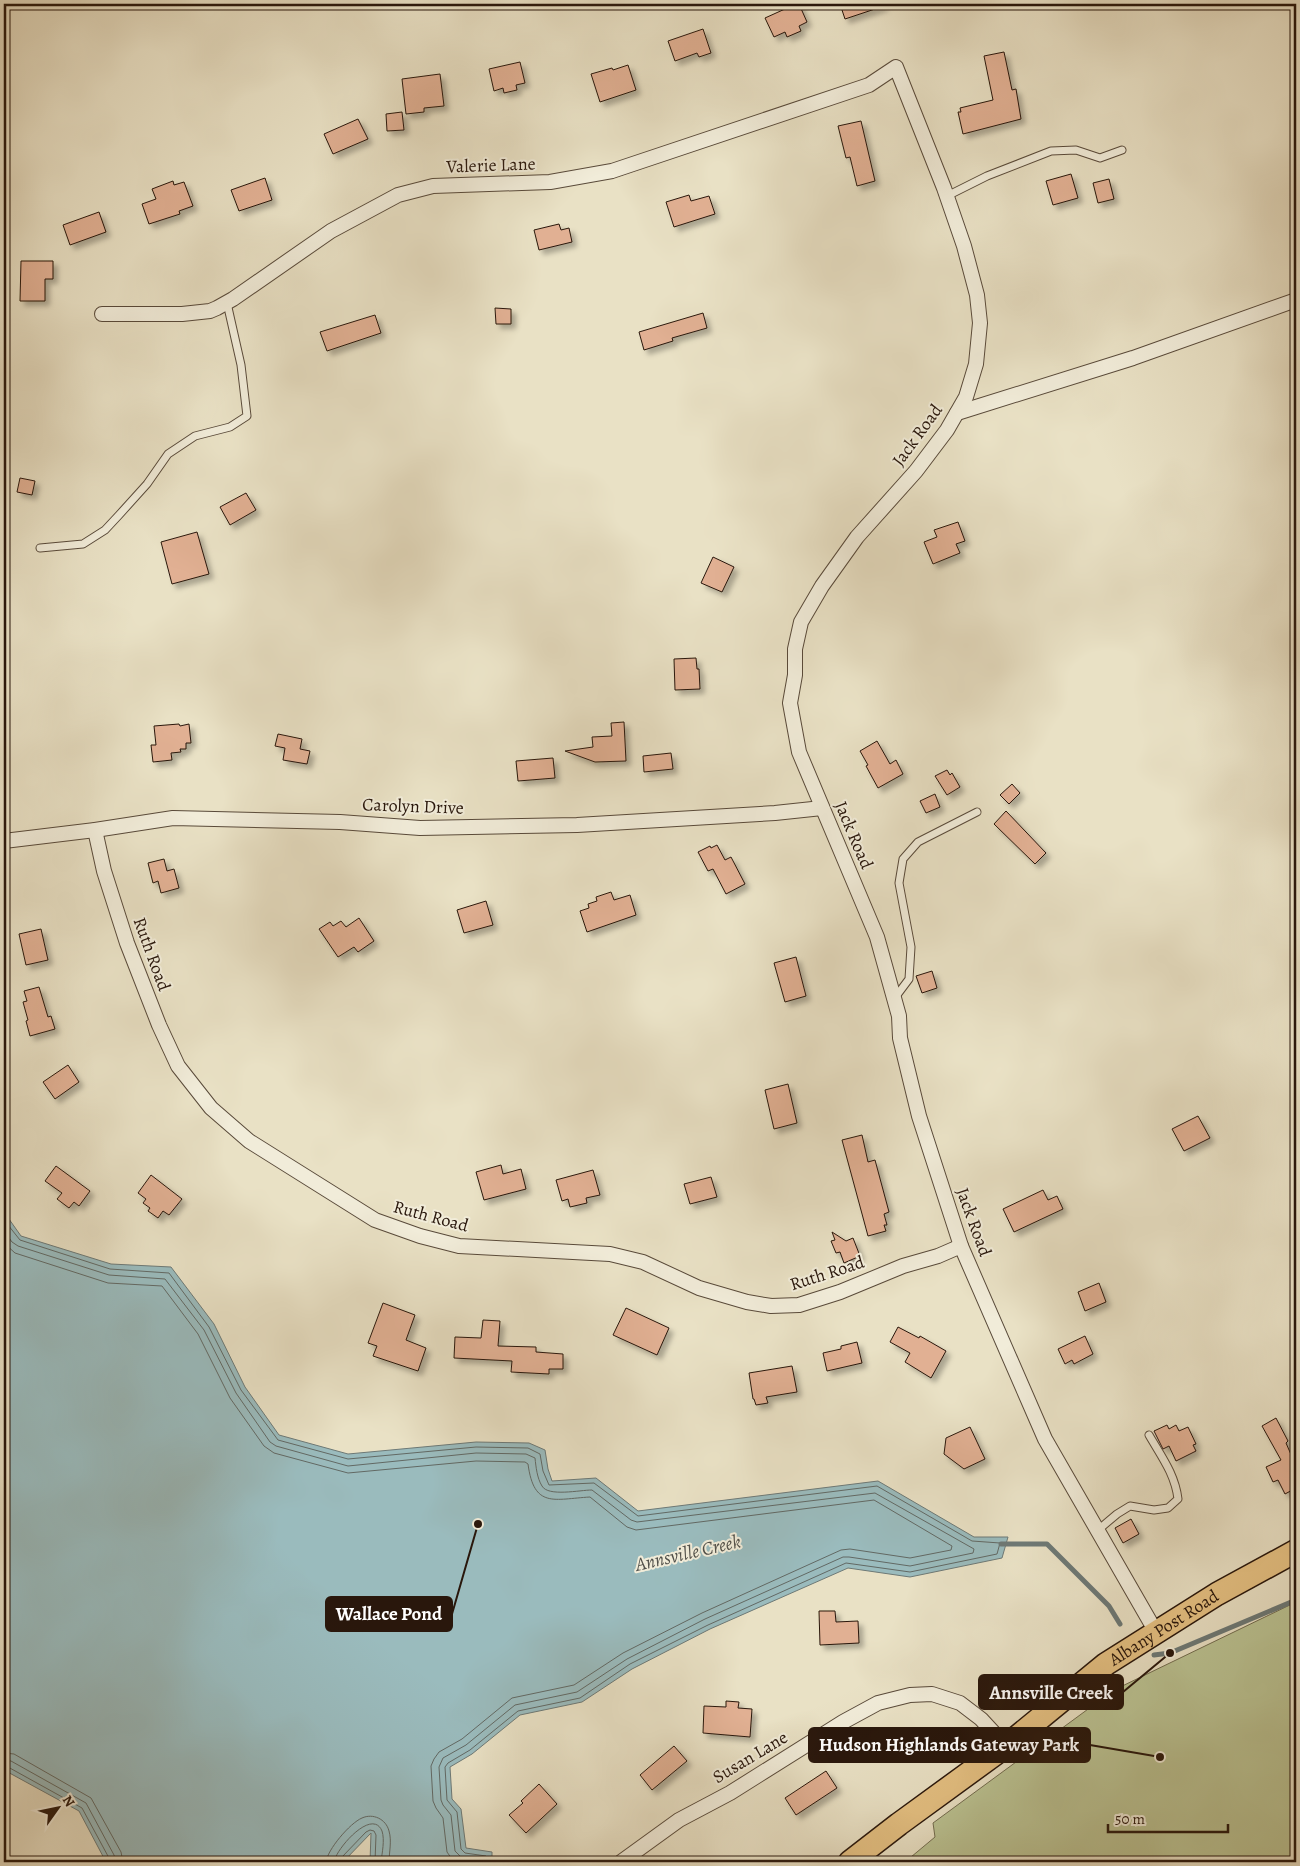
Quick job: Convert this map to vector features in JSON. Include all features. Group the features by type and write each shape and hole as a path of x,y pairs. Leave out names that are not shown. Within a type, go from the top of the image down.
{"highway":[{"name":"Albany Post Road","path":"850,1862 1006,1746 1106,1664 1217,1594 1296,1551"}],"street":[{"name":"Jack Road","path":"896,67 947,196 964,246 977,295 980,323 976,364 966,397 947,430 916,470 857,538 822,586 801,622 795,649 795,675 790,704 799,752 877,936 899,1016 900,1038 919,1116 961,1246 1045,1438 1156,1632"},
{"name":"Valerie Lane","path":"102,314 182,314 210,311 227,303 331,231 398,195 433,186 550,182 612,171 869,85 896,67"},
{"path":"956,413 1134,358 1296,300"},
{"name":"Carolyn Drive","path":"4,841 173,818 340,822 420,828 577,825 775,813 822,808"},
{"name":"Ruth Road","path":"95,830 104,871 127,943 159,1025 178,1066 212,1108 249,1141 375,1220 420,1236 459,1246 610,1254 643,1262 699,1288 747,1302 771,1306 799,1305 840,1292 903,1266 938,1256 961,1246"},
{"name":"Susan Lane","path":"621,1862 679,1820 730,1793 842,1722 878,1703 910,1694 932,1694 960,1703 981,1719 1006,1746"}],"lane":[{"path":"947,196 987,176 1051,151 1076,150 1100,158 1122,150"},
{"path":"40,548 83,544 105,530 147,484 168,454 195,436 230,427 247,416 241,365 227,303"},
{"path":"894,1000 909,979 911,947 899,883 903,859 918,842 977,812"},
{"path":"1098,1530 1130,1506 1154,1510 1168,1508 1178,1499 1176,1484 1149,1435"}],"green space":[{"path":"1296,1602 1296,1862 905,1862 935,1837 933,1823 1114,1690"}],"water":[{"path":"4,1212 21,1236 111,1264 171,1267 214,1324 245,1387 279,1435 348,1454 476,1442 529,1443 545,1450 552,1481 596,1478 638,1511 878,1481 974,1537 1008,1537 1002,1558 910,1577 848,1568 710,1629 632,1669 582,1702 520,1715 472,1754 450,1767 452,1799 461,1809 466,1848 492,1852 492,1862 370,1862 371,1833 343,1862 106,1862 79,1811 4,1770"}],"building":[{"path":"799,4 807,22 799,26 801,31 787,37 785,32 774,37 765,18"},
{"path":"840,4 883,4 884,6 845,19"},
{"path":"703,29 711,53 699,57 697,53 675,61 668,41"},
{"path":"1004,52 1012,90 1016,89 1021,119 963,134 958,112 961,112 960,108 993,100 984,56"},
{"path":"520,62 525,83 516,85 517,90 504,93 503,88 494,91 489,69"},
{"path":"628,65 636,90 600,102 591,74"},
{"path":"440,74 444,106 424,108 424,112 406,114 402,79"},
{"path":"402,112 404,130 387,131 386,114"},
{"path":"358,119 368,139 333,154 324,134"},
{"path":"861,121 875,181 857,186 850,157 846,158 838,126"},
{"path":"1071,174 1078,198 1053,205 1046,181"},
{"path":"265,178 272,200 239,211 231,190"},
{"path":"1109,179 1114,199 1098,203 1093,183"},
{"path":"173,181 174,185 184,182 193,206 179,211 180,214 149,224 142,204 156,199 152,189"},
{"path":"689,195 691,201 709,196 715,214 674,227 666,202"},
{"path":"99,212 106,232 70,245 63,225"},
{"path":"559,224 561,230 569,228 572,242 539,250 534,230"},
{"path":"21,261 53,261 53,279 45,279 45,301 20,301"},
{"path":"495,308 511,309 511,324 496,324"},
{"path":"703,313 707,328 672,338 673,341 644,350 639,332"},
{"path":"375,315 381,333 327,351 320,332"},
{"path":"20,478 35,481 32,495 17,492"},
{"path":"246,493 256,510 230,525 220,507"},
{"path":"958,522 965,541 956,544 960,553 933,564 924,542 937,537 934,530"},
{"path":"197,532 209,574 172,584 161,542"},
{"path":"713,557 734,567 722,592 701,583"},
{"path":"696,658 697,669 699,669 700,689 675,690 674,659"},
{"path":"624,722 626,761 595,762 565,751 593,747 592,737 612,736 611,723"},
{"path":"179,724 180,726 189,724 191,743 186,743 186,749 180,749 181,752 171,753 172,760 153,762 151,745 156,745 154,726"},
{"path":"278,734 302,739 300,749 310,751 307,764 283,760 285,748 275,746"},
{"path":"877,741 890,764 896,760 903,774 878,788 860,751"},
{"path":"671,753 673,769 644,772 643,756"},
{"path":"553,758 555,778 518,781 516,761"},
{"path":"947,770 950,775 952,773 960,787 947,795 935,776"},
{"path":"1012,784 1020,793 1009,804 1000,795"},
{"path":"935,794 940,807 926,813 920,801"},
{"path":"1006,811 1046,853 1035,864 994,824"},
{"path":"717,845 725,860 731,857 745,884 726,894 713,869 708,871 698,852"},
{"path":"164,859 167,871 174,869 179,888 161,893 158,881 153,883 148,863"},
{"path":"611,892 614,900 630,895 636,915 587,932 580,911 589,908 588,904 597,901 596,897"},
{"path":"486,901 493,925 464,933 457,910"},
{"path":"359,918 374,941 358,952 354,947 338,957 319,929 330,922 333,926 341,921 346,927"},
{"path":"41,929 48,960 26,965 19,934"},
{"path":"796,957 806,996 785,1002 774,963"},
{"path":"932,971 937,988 922,993 916,976"},
{"path":"39,987 48,1017 51,1016 55,1029 30,1036 23,1002 27,1001 24,991"},
{"path":"68,1065 79,1082 55,1099 43,1082"},
{"path":"788,1084 797,1123 774,1129 765,1090"},
{"path":"1198,1116 1210,1138 1184,1151 1172,1129"},
{"path":"862,1135 868,1162 875,1160 889,1212 884,1214 887,1225 884,1225 886,1231 868,1236 842,1140"},
{"path":"501,1165 503,1174 521,1169 526,1189 484,1200 476,1172"},
{"path":"56,1166 90,1191 79,1206 74,1202 69,1208 57,1199 62,1193 45,1181"},
{"path":"593,1170 600,1195 586,1198 587,1203 570,1207 568,1199 562,1201 556,1180"},
{"path":"151,1175 182,1199 169,1215 163,1211 158,1218 148,1211 150,1208 143,1203 146,1199 138,1193"},
{"path":"711,1177 717,1197 690,1204 684,1184"},
{"path":"1043,1190 1048,1200 1057,1196 1063,1209 1014,1232 1003,1209"},
{"path":"832,1232 846,1241 853,1238 860,1256 844,1263 840,1252 836,1253 831,1241 835,1240"},
{"path":"1099,1283 1106,1302 1085,1311 1078,1292"},
{"path":"383,1303 415,1315 406,1340 426,1348 418,1371 373,1356 377,1346 368,1343"},
{"path":"626,1308 669,1328 657,1355 613,1335"},
{"path":"483,1320 500,1321 498,1346 536,1347 536,1352 563,1354 563,1369 549,1369 549,1374 511,1372 512,1361 454,1358 455,1337 481,1338"},
{"path":"898,1327 919,1338 920,1336 946,1351 931,1378 905,1362 910,1353 890,1342"},
{"path":"1085,1336 1093,1354 1074,1364 1072,1360 1065,1364 1058,1349"},
{"path":"857,1342 862,1363 827,1371 823,1353 841,1349 841,1346"},
{"path":"792,1366 797,1392 766,1397 768,1403 756,1405 753,1399 749,1373"},
{"path":"1276,1418 1288,1441 1286,1443 1296,1466 1296,1488 1285,1494 1278,1480 1273,1482 1266,1467 1281,1460 1262,1426"},
{"path":"1167,1425 1169,1429 1176,1425 1179,1431 1188,1427 1196,1444 1193,1445 1196,1451 1176,1461 1169,1446 1163,1449 1154,1431"},
{"path":"970,1427 985,1459 964,1469 944,1454 946,1438"},
{"path":"1131,1519 1139,1534 1123,1543 1115,1528"},
{"path":"819,1611 835,1611 836,1622 858,1621 859,1643 820,1645"},
{"path":"726,1701 739,1702 738,1708 752,1709 750,1737 703,1733 704,1706 726,1707"},
{"path":"674,1746 687,1761 652,1790 640,1775"},
{"path":"826,1771 837,1788 796,1815 785,1798"},
{"path":"539,1784 557,1804 526,1833 509,1815 523,1803 521,1801"}],"waterway":[{"name":"Annsville Creek","path":"1001,1544 1047,1544 1109,1606 1120,1624"},
{"name":"Annsville Creek","path":"1154,1655 1170,1653 1296,1600"}],"place":[{"name":"Wallace Pond","path":"478,1524"},
{"name":"Annsville Creek","path":"1170,1653"},
{"name":"Hudson Highlands Gateway Park","path":"1160,1757"}]}
